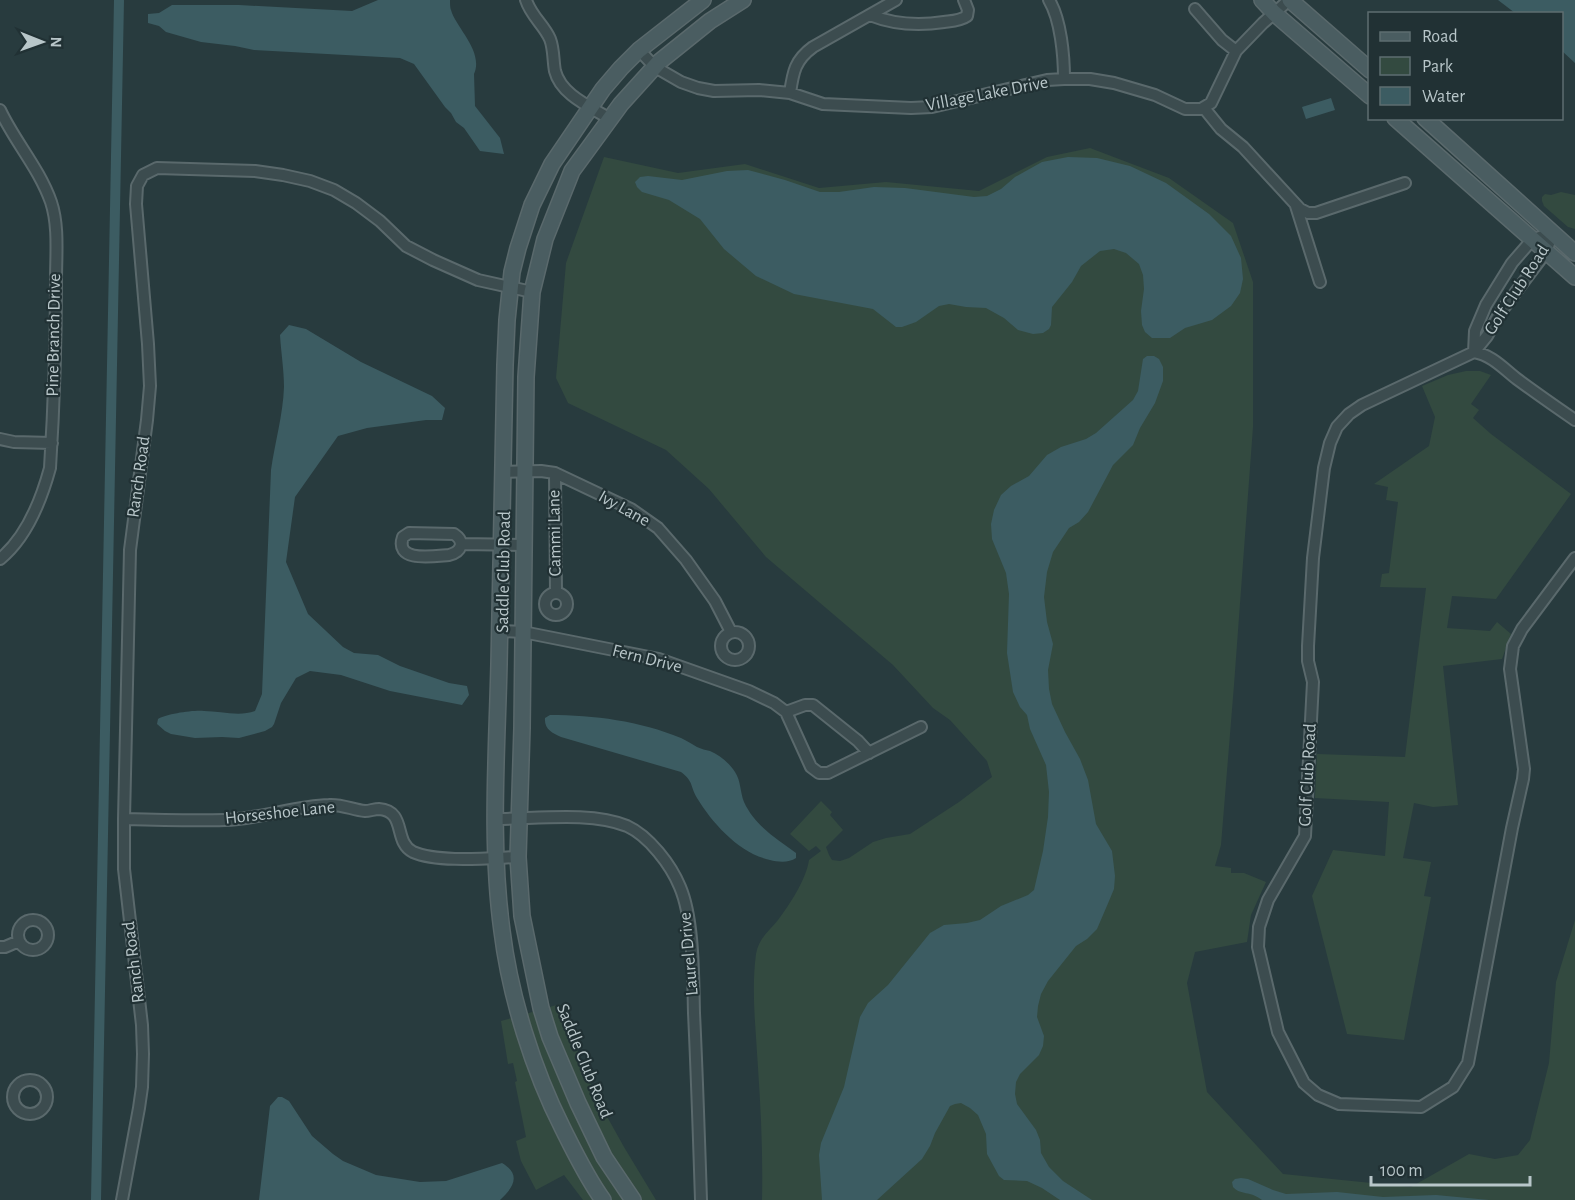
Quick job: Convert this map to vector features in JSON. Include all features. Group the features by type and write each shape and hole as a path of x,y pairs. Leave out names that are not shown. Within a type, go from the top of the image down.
{"street":[{"path":"526,0 529,9 549,38 555,72 562,85 574,97 610,119"},
{"name":"Saddle Club Road","path":"603,1200 595,1190 549,1101 520,1014 502,932 496,858 496,819 505,365 510,286 518,248 532,204 552,164 590,107 603,88 639,50 703,0"},
{"name":"Saddle Club Road","path":"633,1200 604,1157 550,1037 541,1008 522,916 518,819 522,728 526,377 532,292 545,239 572,171 621,104 655,67 710,21 743,0"},
{"path":"790,93 797,63 804,53 896,0"},
{"path":"870,15 884,21 902,24 927,24 962,19 967,16 968,10 964,0"},
{"path":"1049,0 1057,17 1064,79"},
{"path":"1262,0 1368,94"},
{"path":"1368,68 1289,0 1236,51 1215,97 1204,108 1221,129 1243,147 1296,206 1305,212 1316,213 1405,183"},
{"path":"1195,9 1236,51"},
{"name":"Village Lake Drive","path":"639,50 655,67 681,82 698,88 714,91 759,90 790,93 823,104 911,108 946,104 1047,80 1090,79 1114,82 1155,94 1185,109 1204,108"},
{"name":"Pine Branch Drive","path":"0,110 8,128 38,172 52,204 56,232 50,468 44,492 32,517 19,539 0,559"},
{"path":"1397,120 1575,277"},
{"path":"1427,120 1575,253"},
{"name":"Ranch Road","path":"122,1200 139,1108 143,1054 142,1025 124,868 130,550 150,386 136,204 137,186 143,175 157,168 255,171 310,181 334,190 356,203 380,221 406,246 424,256 478,280 532,292"},
{"path":"1296,206 1320,282"},
{"name":"Golf Club Road","path":"1474,352 1475,331 1486,304 1512,263 1532,240 1553,232"},
{"name":"Golf Club Road","path":"1553,232 1546,252 1474,352 1366,402 1349,414 1337,427 1330,443 1324,468 1312,558 1308,661 1313,682 1305,836 1268,900 1259,927 1258,947 1278,1032 1304,1083 1318,1095 1339,1104 1421,1107 1453,1087 1468,1063 1524,770 1510,669 1513,646 1522,629 1575,558"},
{"path":"1486,304 1500,313"},
{"name":"Golf Club Road","path":"1474,352 1490,357 1515,378 1575,420"},
{"path":"0,439 14,442 52,443"},
{"name":"Ivy Lane","path":"503,472 555,473 631,509 658,528 686,560 715,600 731,632"},
{"name":"Cammi Lane","path":"555,473 556,593"},
{"path":"409,533 450,533 458,537 462,544 458,552 449,555 410,556 403,550 401,541 409,533"},
{"path":"462,544 524,545"},
{"name":"Fern Drive","path":"500,631 523,632 659,659 749,691 774,703 786,712"},
{"path":"868,753 858,741 813,705 805,705 786,712 811,767 819,773 828,773 921,727"},
{"name":"Horseshoe Lane","path":"124,819 226,820 330,804 342,805 364,811 378,809 388,811 396,817 402,838 410,850 422,855 460,859 518,857"},
{"name":"Laurel Drive","path":"496,819 579,817 605,819 629,827 650,843 667,864 681,888 689,923 693,980 701,1200"},
{"path":"0,947 19,941"},
{"path":"0,1099 13,1099"}],"green space":[{"path":"1090,148 1169,178 1233,223 1253,282 1253,427 1221,845 1215,866 1231,868 1231,873 1244,873 1266,882 1251,915 1247,942 1195,952 1187,983 1207,1092 1283,1174 1411,1187 1469,1154 1495,1159 1518,1155 1530,1140 1549,1063 1556,982 1575,920 1575,1200 762,1200 761,1118 754,997 757,948 797,892 805,876 809,860 821,851 816,846 809,851 790,834 821,801 832,812 830,815 843,830 826,847 832,860 840,861 849,858 873,842 910,834 992,777 987,761 950,720 933,708 893,665 766,557 709,489 666,450 568,403 556,378 566,263 604,157 678,173 745,164 819,188 886,182 979,191 1047,157"},
{"path":"1561,192 1575,195 1575,229 1568,227 1544,206 1542,201 1545,194"},
{"path":"1480,371 1491,375 1471,404 1479,410 1473,418 1571,494 1496,599 1452,596 1447,628 1490,631 1497,622 1511,634 1502,659 1443,666 1458,805 1433,807 1414,803 1403,858 1431,862 1424,896 1431,897 1404,1040 1347,1034 1312,896 1333,850 1385,856 1389,802 1315,798 1317,754 1405,757 1426,588 1380,587 1382,574 1389,573 1398,502 1386,500 1388,487 1374,484 1429,446 1435,417 1422,386 1448,375"},
{"path":"560,1004 595,1095 656,1200 583,1200 564,1175 536,1190 521,1161 516,1141 526,1137 515,1082 517,1081 513,1063 508,1064 501,1021"}],"water":[{"path":"378,0 450,0 454,17 475,57 475,106 500,138 504,154 480,151 414,64 400,58 254,50 201,42 166,32 159,26 148,23 148,14 159,13 172,5 239,5 352,11"},
{"path":"1498,0 1575,0 1575,63 1563,52 1563,12 1514,12"},
{"path":"1331,98 1335,110 1306,119 1302,107"},
{"path":"1068,157 1097,158 1130,166 1166,183 1209,214 1231,236 1241,258 1243,279 1240,293 1231,306 1212,320 1185,328 1170,338 1152,338 1145,332 1142,325 1144,289 1139,264 1126,253 1114,249 1100,251 1081,266 1072,282 1052,307 1051,325 1043,333 1033,334 1018,330 1004,318 986,308 949,304 939,306 916,322 896,327 873,309 794,294 756,276 724,249 700,219 669,200 642,192 635,182 640,177 648,176 682,180 727,171 748,170 820,192 874,187 905,188 974,197 987,196 1001,189 1015,177 1042,162"},
{"path":"289,325 306,329 361,362 432,396 445,408 442,420 367,428 338,436 295,497 286,562 308,614 343,647 354,653 378,655 400,666 449,683 467,686 469,695 462,705 390,691 341,675 310,671 296,678 281,703 274,724 265,731 239,738 195,738 171,734 157,724 158,719 193,711 249,713 255,711 262,694 271,470 281,418 284,387 280,335"},
{"path":"1147,356 1159,359 1163,367 1163,381 1155,403 1133,445 1113,465 1088,512 1079,522 1069,528 1053,552 1047,572 1044,597 1053,644 1048,670 1052,704 1088,780 1096,824 1112,851 1115,876 1114,889 1097,929 1076,946 1048,981 1041,994 1037,1017 1044,1036 1043,1046 1039,1055 1020,1074 1016,1082 1015,1094 1017,1104 1036,1130 1041,1153 1049,1167 1063,1181 1092,1200 1060,1200 1027,1181 1004,1180 999,1176 987,1154 986,1134 978,1115 961,1103 950,1106 922,1159 877,1200 822,1200 819,1155 821,1143 844,1087 860,1017 868,1003 888,985 930,933 944,925 980,920 1001,906 1028,895 1034,890 1043,851 1049,792 1046,765 1030,729 1027,715 1020,707 1013,692 1007,653 1009,594 1006,573 992,539 991,524 994,510 1001,495 1011,486 1029,476 1047,455 1096,433 1133,400 1138,391 1143,359"},
{"path":"550,715 583,716 633,723 681,738 717,755 735,772 744,802 754,818 796,853 796,858 776,861 748,851 728,836 711,818 697,798 690,781 681,772 561,737 547,728 545,718"},
{"path":"278,1097 289,1101 312,1136 333,1154 343,1161 376,1175 420,1182 446,1181 502,1163 512,1172 514,1177 512,1186 500,1200 259,1200 270,1106"},
{"path":"1241,1178 1286,1194 1337,1192 1383,1197 1436,1195 1489,1200 1262,1200 1233,1187 1232,1182"}],"waterway":[{"path":"96,1200 119,0"}]}
